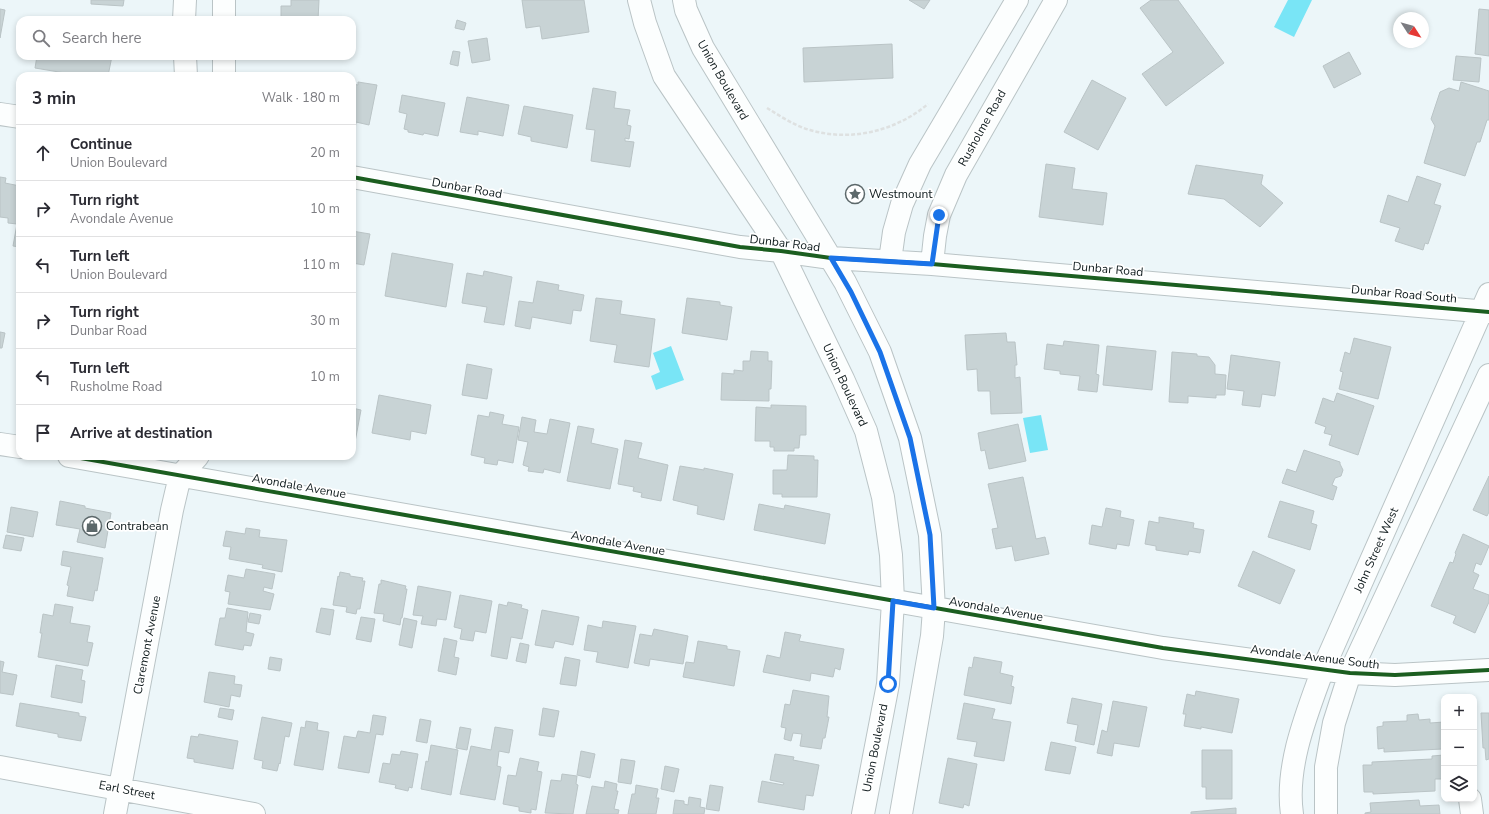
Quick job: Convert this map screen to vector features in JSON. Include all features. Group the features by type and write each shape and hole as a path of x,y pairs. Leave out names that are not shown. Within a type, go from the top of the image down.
{"street":[{"path":"184,16 185,0"},
{"path":"224,0 224,16"},
{"name":"Union Boulevard","path":"640,0 645,23 664,76 781,251 866,430 883,497 891,555 893,601 888,684 862,814"},
{"name":"Union Boulevard","path":"684,0 686,10 703,48 851,292 880,352 910,438 930,535 934,608 932,636 901,814"},
{"path":"890,261 894,232 902,204 920,164 1017,0"},
{"name":"Rusholme Road","path":"932,264 939,215 956,175 1056,0"},
{"path":"983,57 1013,73"},
{"path":"185,60 186,72"},
{"path":"224,60 224,72"},
{"path":"0,114 16,116"},
{"name":"Dunbar Road","path":"356,178 740,247 831,258 932,264 1317,296"},
{"name":"Dunbar Road South","path":"1317,296 1487,306"},
{"name":"John Street West","path":"1292,814 1291,806 1294,762 1307,712 1323,669 1487,306"},
{"path":"1326,814 1326,767 1334,723 1350,674 1489,375"},
{"path":"0,444 16,446"},
{"name":"Avondale Avenue","path":"112,460 177,466 893,601 1163,648"},
{"name":"Claremont Avenue","path":"115,814 171,518 177,466 190,460"},
{"name":"Avondale Avenue South","path":"1163,648 1323,669 1350,674 1395,675 1489,670"},
{"name":"Earl Street","path":"0,767 254,814"},
{"path":"1470,802 1472,814"}],"path":[{"path":"766,107 810,130 832,134 861,135 887,128 920,111 930,102"}],"water":[{"path":"1288,0 1312,0 1294,37 1274,27"},
{"path":"671,346 684,380 656,390 651,376 660,372 653,353"},
{"path":"1041,415 1048,450 1030,453 1023,418"}],"building":[{"path":"91,0 124,0 123,6 91,4"},
{"path":"291,0 319,0 318,16 281,16 281,6 291,6"},
{"path":"522,0 584,0 589,32 542,39 540,26 526,28"},
{"path":"909,0 930,0 924,9"},
{"path":"1151,0 1178,0 1224,63 1166,106 1142,74 1173,52 1140,8"},
{"path":"0,9 5,10 0,38"},
{"path":"1479,9 1489,10 1489,56 1475,54"},
{"path":"457,20 466,23 464,30 455,28"},
{"path":"487,38 490,60 472,63 468,41"},
{"path":"892,44 893,78 804,82 803,48"},
{"path":"453,51 460,52 458,66 450,64"},
{"path":"1349,52 1361,74 1334,88 1323,66"},
{"path":"1456,56 1481,58 1479,82 1453,80"},
{"path":"36,60 111,60 109,72 59,72 35,68"},
{"path":"1092,80 1126,98 1098,150 1064,132"},
{"path":"358,82 377,85 369,125 356,122 356,85 358,85"},
{"path":"1461,82 1489,91 1489,120 1487,120 1480,142 1477,142 1465,176 1424,163 1435,126 1431,119 1440,92 1449,88 1459,91"},
{"path":"593,88 616,92 614,108 630,110 627,125 631,126 629,139 625,138 625,141 634,142 630,167 591,161 595,130 586,129"},
{"path":"402,95 445,103 438,136 408,132 408,130 404,129 407,114 399,112"},
{"path":"467,97 509,105 503,136 478,131 478,135 460,132"},
{"path":"524,106 573,115 567,148 531,141 531,137 518,134"},
{"path":"1046,164 1075,168 1072,189 1107,193 1103,225 1039,217"},
{"path":"1196,165 1263,175 1261,184 1283,203 1260,227 1224,199 1188,194"},
{"path":"1417,176 1441,184 1434,204 1441,206 1428,244 1425,243 1423,250 1395,241 1400,228 1380,222 1388,195 1408,202"},
{"path":"0,177 6,178 5,183 16,185 16,224 8,223 8,218 0,217"},
{"path":"16,230 16,246 13,246"},
{"path":"356,232 370,234 364,265 356,264"},
{"path":"392,253 453,264 446,307 385,296"},
{"path":"484,271 512,277 504,325 484,322 487,307 462,303 467,273 483,276"},
{"path":"537,281 559,285 558,290 584,295 581,311 573,310 571,324 532,317 530,329 515,326 519,301 533,303"},
{"path":"596,298 622,301 620,314 655,319 649,367 614,362 617,345 590,341"},
{"path":"687,298 720,302 720,305 732,307 727,340 682,333"},
{"path":"0,332 5,333 2,348 0,348"},
{"path":"1006,333 1007,342 1015,342 1017,365 1015,365 1015,378 1020,377 1022,413 991,414 990,391 978,391 977,369 967,370 965,335"},
{"path":"1354,338 1391,347 1378,399 1339,389 1343,372 1340,371 1345,352 1350,354"},
{"path":"1064,341 1099,345 1096,374 1099,375 1097,392 1078,390 1080,376 1060,374 1060,371 1044,369 1047,344 1063,346"},
{"path":"1107,346 1156,351 1152,390 1103,385"},
{"path":"751,351 768,352 768,361 772,361 769,401 721,400 722,373 734,374 734,370 743,371 743,361 750,361"},
{"path":"1172,352 1197,354 1197,356 1209,357 1215,365 1215,374 1226,375 1225,395 1216,395 1216,398 1188,396 1188,403 1169,402"},
{"path":"1231,355 1280,362 1275,396 1262,394 1260,407 1242,405 1244,391 1227,389"},
{"path":"467,364 492,369 487,399 462,395"},
{"path":"1337,393 1374,406 1358,455 1329,445 1332,435 1324,433 1326,427 1315,423 1323,398 1334,402"},
{"path":"379,395 431,405 426,434 411,431 410,440 372,433"},
{"path":"771,405 806,406 806,435 800,435 799,448 794,448 794,451 774,451 774,447 770,447 770,441 755,441 756,407 771,408"},
{"path":"356,409 361,410 356,437"},
{"path":"490,412 504,415 502,424 519,427 513,463 498,460 497,465 484,463 485,458 471,455 478,415 489,417"},
{"path":"522,417 536,420 534,432 547,434 550,419 570,423 560,473 544,469 543,473 528,471 529,467 523,465 528,442 518,440"},
{"path":"1018,424 1026,461 989,469 985,450 981,451 978,433"},
{"path":"578,426 594,429 591,443 618,449 610,489 567,481"},
{"path":"625,440 642,443 638,458 668,465 661,501 641,497 642,493 633,491 634,487 618,484"},
{"path":"1304,450 1340,462 1343,470 1341,476 1335,478 1332,485 1337,487 1333,500 1282,483 1287,469 1296,472"},
{"path":"788,455 814,456 814,460 818,460 817,497 782,497 782,494 773,494 773,470 787,470"},
{"path":"680,466 704,470 704,468 733,474 724,520 697,514 698,506 673,500"},
{"path":"1489,476 1489,512 1487,516 1473,510"},
{"path":"1023,477 1036,539 1045,537 1049,554 1015,561 1012,546 996,549 992,529 998,528 988,484"},
{"path":"60,501 111,513 105,548 77,542 80,529 56,525"},
{"path":"1280,501 1314,511 1311,523 1317,525 1310,550 1268,537"},
{"path":"759,504 784,509 785,505 830,514 825,544 754,530"},
{"path":"11,507 38,512 33,537 7,532"},
{"path":"1106,508 1121,511 1120,517 1134,520 1129,546 1117,544 1116,549 1089,544 1092,525 1102,527"},
{"path":"1159,517 1194,523 1193,528 1204,530 1200,553 1189,551 1188,555 1156,550 1156,546 1145,544 1149,521 1159,523"},
{"path":"246,528 260,530 259,537 287,540 282,572 262,568 263,565 229,559 231,547 223,546 226,531 245,534"},
{"path":"1463,534 1489,546 1481,565 1476,563 1473,572 1479,575 1473,589 1489,595 1489,602 1475,633 1453,623 1456,616 1431,606 1450,562 1453,563 1455,553"},
{"path":"6,535 24,538 21,551 3,548"},
{"path":"63,551 103,558 97,591 95,590 93,601 67,596 69,586 67,585 71,567 61,565"},
{"path":"1253,551 1295,570 1280,604 1238,586"},
{"path":"246,569 275,574 272,589 264,587 263,591 274,594 270,610 228,604 230,592 225,591 228,575 244,578"},
{"path":"340,572 350,574 350,576 363,578 362,581 365,581 360,609 357,609 356,614 346,612 347,607 333,605"},
{"path":"381,580 406,586 405,589 407,589 400,625 383,621 384,614 374,613"},
{"path":"418,586 451,592 446,620 437,619 436,626 421,624 423,616 413,615"},
{"path":"460,595 492,601 486,633 475,631 473,641 460,639 462,629 454,627"},
{"path":"508,602 522,605 521,608 528,610 522,639 511,637 507,659 491,656 499,604 507,606"},
{"path":"55,604 73,607 70,623 90,626 87,642 93,643 88,666 38,657 42,633 40,633 43,614 53,616"},
{"path":"227,608 248,612 246,632 254,634 251,646 244,645 243,650 215,645 220,618 225,618"},
{"path":"321,608 334,610 330,635 316,632"},
{"path":"542,610 579,617 573,645 555,641 553,648 535,645"},
{"path":"250,613 261,615 259,624 248,622"},
{"path":"361,617 375,619 371,642 356,639"},
{"path":"404,618 417,621 412,648 399,645"},
{"path":"603,621 636,626 628,668 596,662 598,652 584,650 588,625 602,628"},
{"path":"654,629 688,636 683,664 650,659 649,666 634,663 640,634 652,636"},
{"path":"785,632 801,635 799,641 844,649 840,670 835,668 833,677 811,673 810,681 763,672 767,655 780,658"},
{"path":"444,638 457,641 454,657 459,658 456,675 438,671"},
{"path":"698,641 727,646 727,649 740,651 734,686 683,677 686,662 694,663"},
{"path":"520,643 529,645 526,663 516,661"},
{"path":"270,657 282,659 280,671 268,669"},
{"path":"565,657 580,660 576,686 560,684"},
{"path":"974,657 1002,662 1000,673 1013,676 1011,686 1014,687 1011,704 964,695 969,667 972,668"},
{"path":"0,661 4,662 2,672 17,675 13,695 0,693"},
{"path":"56,665 83,670 81,680 85,681 82,703 51,697"},
{"path":"209,672 235,676 234,684 242,685 240,697 231,695 229,707 204,702"},
{"path":"793,690 829,696 827,717 829,717 825,738 823,738 821,749 800,746 802,734 793,733 791,741 784,739 786,728 781,727 785,704 790,705"},
{"path":"1196,691 1239,699 1232,733 1201,727 1201,729 1184,726 1186,714 1183,714 1187,694 1195,696"},
{"path":"1072,698 1102,704 1094,745 1075,741 1078,725 1067,723"},
{"path":"1113,701 1147,707 1139,747 1114,743 1112,756 1097,753 1102,730 1107,732"},
{"path":"20,703 79,713 79,716 86,717 81,741 58,737 58,734 16,726"},
{"path":"964,703 995,709 992,719 1011,722 1004,761 974,756 977,742 957,739"},
{"path":"220,708 234,710 232,720 218,717"},
{"path":"543,708 559,711 554,737 539,735"},
{"path":"1481,713 1489,713 1489,759 1486,760 1485,748 1483,748"},
{"path":"1418,714 1419,720 1430,719 1430,723 1441,722 1441,749 1384,752 1384,748 1378,749 1377,727 1383,726 1383,722 1407,721 1407,715"},
{"path":"373,715 386,717 383,735 376,734 369,773 338,768 344,736 356,738 358,731 370,733"},
{"path":"262,717 292,723 289,737 285,736 280,764 279,763 277,771 262,768 263,761 254,759"},
{"path":"420,719 431,721 427,743 416,741"},
{"path":"306,721 318,723 317,730 329,732 323,770 294,765 301,727 305,728"},
{"path":"460,727 471,729 467,750 456,748"},
{"path":"495,727 513,730 509,753 499,751 497,766 501,767 495,800 460,794 471,746 491,750"},
{"path":"199,734 238,741 233,769 194,762 194,759 187,758 191,736 198,737"},
{"path":"1051,742 1076,747 1070,774 1045,770"},
{"path":"431,745 458,750 451,795 421,789 426,761 428,762"},
{"path":"1202,750 1232,750 1232,799 1206,799 1206,787 1202,787"},
{"path":"401,751 418,754 412,788 409,787 408,791 395,788 396,785 379,782 383,763 390,764 392,754 400,755"},
{"path":"581,751 595,754 590,778 577,775"},
{"path":"775,754 794,757 793,760 819,765 813,796 806,795 804,810 758,802 762,781 783,785 784,783 770,780"},
{"path":"1441,755 1441,779 1435,779 1435,791 1373,794 1373,792 1364,792 1363,765 1372,765 1372,762 1432,759 1432,756"},
{"path":"520,758 539,762 537,771 542,772 536,810 531,809 531,813 519,811 519,807 503,804 508,775 516,776"},
{"path":"948,758 977,764 969,806 964,804 963,808 939,803"},
{"path":"621,759 635,761 631,784 618,782"},
{"path":"665,766 679,769 674,792 661,789"},
{"path":"562,774 577,776 576,784 578,785 573,814 545,813 551,780 561,781"},
{"path":"605,781 617,784 616,791 618,791 614,809 619,810 618,814 586,814 592,786 604,788"},
{"path":"636,785 658,789 656,798 659,798 656,814 628,814 632,794 635,794"},
{"path":"710,785 723,787 719,811 706,809"},
{"path":"689,797 701,799 700,807 705,808 704,814 673,814 675,800 684,801 684,804 688,805"},
{"path":"1419,800 1420,806 1439,805 1440,814 1365,814 1371,812 1370,803"},
{"path":"1236,808 1236,814 1191,814 1191,812"}],"cycle path":[{"path":"356,178 740,247 831,258 932,264 1489,312"},
{"path":"92,460 1163,648 1350,673 1395,675 1489,670"}],"place":[{"name":"Westmount","path":"855,194"},
{"name":"Contrabean","path":"92,526"}],"route":[{"path":"888,684 893,601 934,608 930,535 910,438 880,352 851,292 831,258 932,264 939,215"}]}
